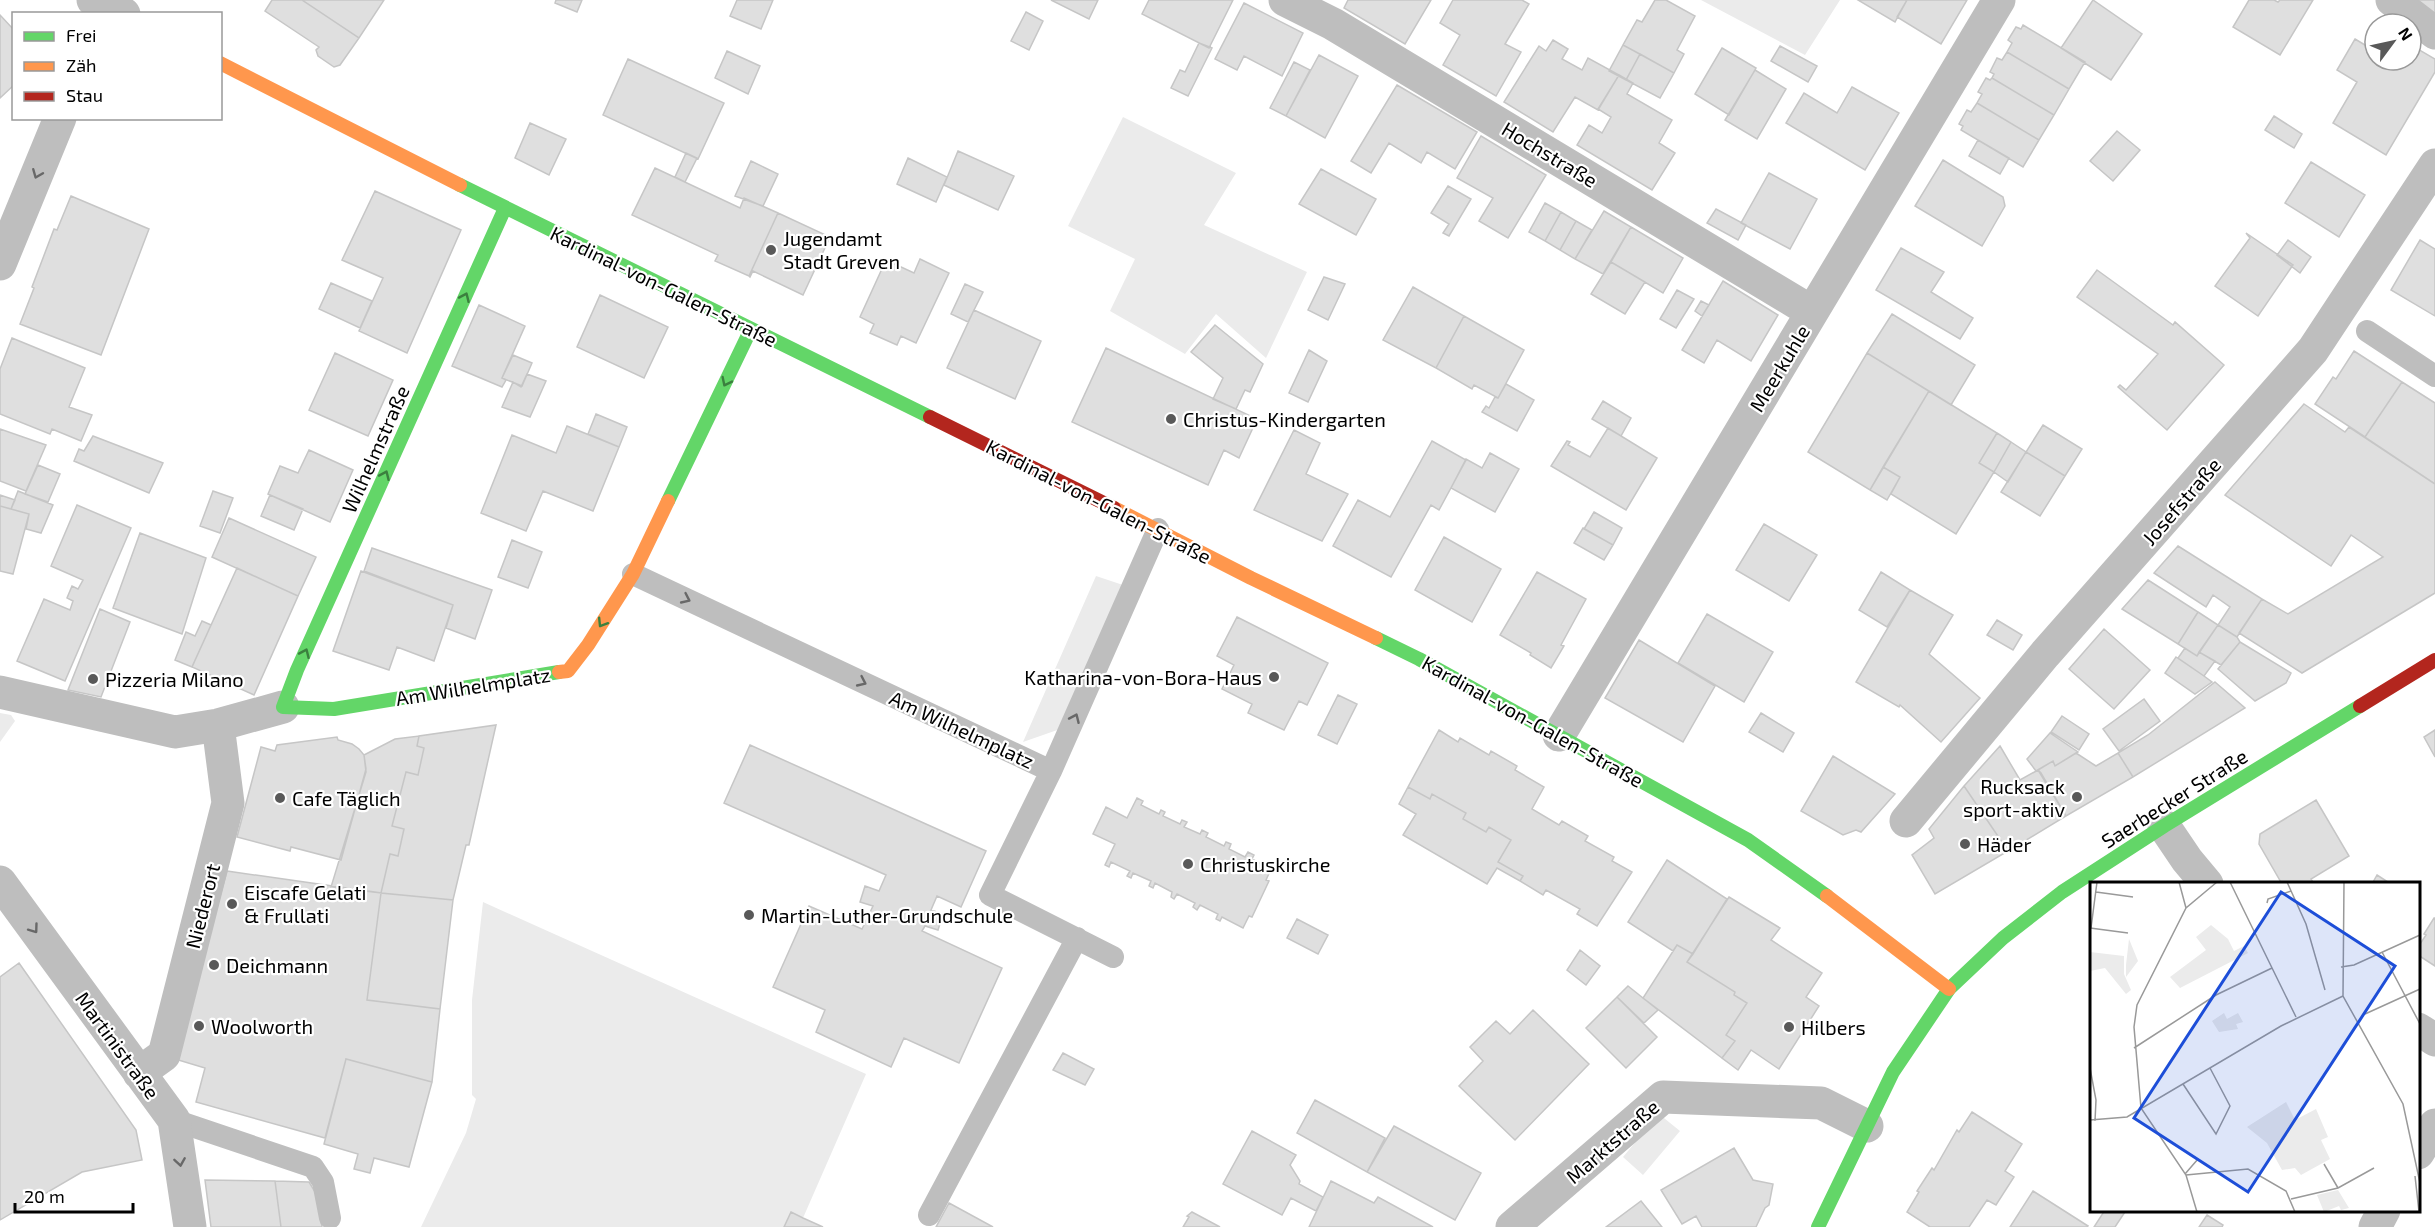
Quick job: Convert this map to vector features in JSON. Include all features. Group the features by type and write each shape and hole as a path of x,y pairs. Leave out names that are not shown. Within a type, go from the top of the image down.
{"street":[{"name":"Hochstraße","path":"1285,0 1333,24 1812,312"},
{"name":"Meerkuhle","path":"1559,735 1999,0"},
{"path":"2392,0 2435,33"},
{"name":"Kardinal-von-Galen-Straße","path":"222,64 505,208 1419,659 1748,840 1815,886 1948,989"},
{"path":"0,264 59,120"},
{"name":"Josefstraße","path":"1906,821 2045,654 2313,350 2435,165"},
{"name":"Wilhelmstraße","path":"283,707 297,670 505,208"},
{"name":"Am Wilhelmplatz","path":"283,707 334,709 568,671 588,645 633,574 752,329"},
{"name":"Saerbecker Straße","path":"1818,1227 1893,1072 1948,989 2003,938 2062,892 2164,826 2435,660"},
{"path":"4,693 175,732 218,725 283,707"},
{"name":"Niederort","path":"139,1073 164,1055 228,803 218,725"},
{"path":"2164,826 2204,882"},
{"name":"Martinistraße","path":"0,882 174,1120 190,1227"},
{"path":"2420,1030 2435,1040"},
{"name":"Marktstraße","path":"1512,1227 1663,1097 1821,1103 1867,1125"},
{"path":"2420,1150 2435,1125"},
{"path":"2374,1227 2383,1212"}],"lane":[{"path":"2367,331 2435,376"},
{"name":"Am Wilhelmplatz","path":"633,574 1051,771 1158,529"},
{"path":"1051,771 990,895 1113,957"},
{"path":"929,1215 1077,938"},
{"path":"174,1120 322,1166 330,1218"}],"shaded area":[{"path":"1701,0 1840,0 1805,55"},
{"path":"1123,117 1236,173 1204,225 1307,272 1266,358 1216,314 1185,354 1110,311 1135,259 1068,226"},
{"path":"1096,576 1126,586 1063,728 1023,742"},
{"path":"0,713 11,715 15,721 0,742"},
{"path":"483,902 866,1074 803,1218 791,1212 784,1227 421,1227 466,1133 476,1099 472,1095 472,1000"},
{"path":"1659,1114 1680,1131 1643,1175 1623,1157"}],"building":[{"path":"272,0 302,0 359,38 340,65 334,67 318,56 316,50 319,47 265,11"},
{"path":"302,0 384,0 359,38"},
{"path":"556,0 582,0 577,12 555,3"},
{"path":"737,0 773,0 761,29 730,16"},
{"path":"1051,0 1098,0 1089,19"},
{"path":"1149,0 1233,0 1209,48 1142,14"},
{"path":"1348,0 1431,0 1405,44 1344,8"},
{"path":"1453,0 1522,0 1529,4 1505,44 1521,52 1496,96 1443,65 1460,35 1440,23"},
{"path":"1655,0 1666,0 1695,16 1677,50 1684,54 1674,73 1623,45 1637,20 1642,22"},
{"path":"1858,0 1907,0 1895,22"},
{"path":"1907,0 1967,0 1941,44 1897,17"},
{"path":"2093,0 2142,34 2111,80 2061,48"},
{"path":"2249,0 2278,2 2280,0 2313,0 2280,55 2233,27"},
{"path":"2415,0 2435,0 2435,17"},
{"path":"1244,3 1303,33 1282,76 1244,56 1237,70 1215,59"},
{"path":"1026,12 1043,21 1029,50 1011,41"},
{"path":"0,15 12,28 12,87 0,98"},
{"path":"2023,25 2085,62 2069,89 2007,52 2012,43 2008,40 2016,27 2021,29"},
{"path":"2355,39 2363,44 2363,72 2423,72 2423,52 2435,59 2435,72 2386,155 2333,123 2357,82 2337,70"},
{"path":"1553,40 1568,49 1562,59 1582,70 1588,58 1619,75 1598,110 1575,97 1553,132 1504,102 1539,46 1546,51"},
{"path":"1199,43 1212,48 1188,96 1171,88 1180,70 1185,72"},
{"path":"1623,45 1640,54 1626,80 1609,71"},
{"path":"1780,46 1817,66 1808,82 1771,61"},
{"path":"1722,48 1756,68 1729,115 1695,94"},
{"path":"727,51 760,66 748,94 715,78"},
{"path":"2007,52 2069,89 2054,115 1992,78 1994,74 1990,72 1997,58 2002,60"},
{"path":"1640,54 1674,73 1660,98 1626,80"},
{"path":"1319,55 1358,76 1325,138 1286,116"},
{"path":"628,59 724,103 698,159 603,115"},
{"path":"1294,62 1310,70 1286,116 1270,108"},
{"path":"1755,70 1786,89 1757,139 1725,120"},
{"path":"1619,75 1633,83 1627,94 1672,120 1659,143 1675,153 1652,190 1577,145 1589,125 1602,133 1611,117 1598,109"},
{"path":"1986,78 1990,80 1992,78 2054,115 2039,140 1977,103 1982,94 1978,92"},
{"path":"1397,85 1477,132 1455,169 1427,152 1421,163 1389,143 1371,173 1351,161"},
{"path":"1852,87 1899,113 1865,170 1786,123 1804,93 1837,113"},
{"path":"1977,103 2039,140 2023,167 1961,130 1963,126 1959,124 1967,110 1971,112"},
{"path":"2274,116 2302,134 2294,148 2265,130"},
{"path":"530,123 566,139 549,175 515,158"},
{"path":"2117,131 2140,150 2113,181 2090,161"},
{"path":"1481,136 1546,175 1508,238 1479,221 1493,198 1457,178"},
{"path":"1978,140 2009,158 2000,174 1969,156"},
{"path":"958,151 1014,176 998,210 944,185"},
{"path":"686,153 697,158 685,182 675,177"},
{"path":"908,158 947,177 936,202 897,184"},
{"path":"1943,160 2003,197 2005,206 1982,246 1915,206"},
{"path":"751,161 778,174 763,206 735,196"},
{"path":"2311,162 2365,195 2339,237 2285,203"},
{"path":"655,168 740,208 744,198 778,213 749,276 715,261 718,255 632,215"},
{"path":"1321,169 1376,199 1356,235 1299,204"},
{"path":"1769,173 1817,199 1790,249 1741,223"},
{"path":"1448,186 1471,199 1449,236 1443,233 1449,224 1431,213"},
{"path":"375,191 461,230 407,353 359,331 383,278 342,260"},
{"path":"71,196 149,229 101,355 20,324 54,229 57,230"},
{"path":"1545,203 1561,212 1545,241 1529,232"},
{"path":"1716,209 1746,225 1738,240 1707,223"},
{"path":"1604,211 1631,227 1603,274 1575,259"},
{"path":"1561,212 1576,221 1560,250 1545,241"},
{"path":"778,213 830,237 803,295 753,271 749,276"},
{"path":"1576,221 1592,230 1575,259 1560,250"},
{"path":"1631,227 1683,258 1663,293 1611,262"},
{"path":"2246,233 2293,265 2258,316 2215,286 2250,238"},
{"path":"2288,240 2311,257 2300,273 2277,255"},
{"path":"2420,240 2435,249 2435,316 2391,290"},
{"path":"1901,248 1944,272 1931,292 1973,318 1960,339 1876,290"},
{"path":"920,259 949,273 916,343 901,336 897,345 870,333 874,324 860,317 886,260 914,273"},
{"path":"1611,262 1645,282 1625,314 1591,294"},
{"path":"2097,270 2173,325 2175,322 2224,365 2167,430 2118,387 2120,385 2126,390 2158,354 2077,297"},
{"path":"1324,277 1345,284 1328,320 1308,310"},
{"path":"1723,281 1778,315 1751,361 1717,340 1704,363 1682,350"},
{"path":"331,283 372,301 360,328 319,309"},
{"path":"965,284 983,292 968,322 951,314"},
{"path":"1413,287 1464,316 1436,368 1383,340"},
{"path":"1677,290 1694,299 1676,328 1660,319"},
{"path":"600,295 668,327 644,378 577,347"},
{"path":"1701,301 1709,305 1702,316 1695,311"},
{"path":"479,305 525,326 502,378 506,380 502,387 452,366"},
{"path":"974,310 1041,341 1015,399 947,368"},
{"path":"1892,314 1975,365 1951,405 1867,353"},
{"path":"1464,316 1524,350 1498,398 1474,385 1472,389 1436,368"},
{"path":"1215,325 1263,364 1250,392 1245,390 1236,409 1213,399 1223,378 1191,352"},
{"path":"12,338 85,368 69,407 92,415 81,441 52,429 50,434 0,414 0,369"},
{"path":"1106,348 1257,419 1239,458 1224,450 1208,485 1072,422"},
{"path":"1309,350 1327,361 1308,402 1289,393"},
{"path":"2354,351 2402,382 2365,437 2315,404 2333,377 2336,379"},
{"path":"335,353 393,380 368,436 309,410"},
{"path":"1867,353 1929,391 1870,490 1808,452"},
{"path":"513,355 532,363 522,386 502,378"},
{"path":"527,374 546,381 530,417 502,407 513,382 521,387"},
{"path":"2402,382 2435,403 2435,484 2365,437"},
{"path":"1506,384 1534,400 1517,431 1482,412 1486,406 1489,408 1495,397 1498,398"},
{"path":"1929,391 1997,433 1979,463 1994,472 1956,534 1891,494 1900,477 1883,467"},
{"path":"1603,401 1631,418 1621,436 1592,419"},
{"path":"2304,404 2345,432 2349,427 2435,484 2435,593 2302,673 2239,633 2262,599 2288,614 2383,557 2351,535 2331,566 2225,495"},
{"path":"596,414 627,427 619,447 588,434"},
{"path":"2043,425 2082,449 2065,476 2026,452"},
{"path":"567,426 619,447 593,511 543,491 526,531 481,513 512,435 556,453"},
{"path":"1608,428 1657,458 1626,510 1551,466 1567,441 1570,442 1568,445 1590,457"},
{"path":"0,429 46,445 26,491 0,481"},
{"path":"1294,430 1320,443 1306,474 1348,494 1322,541 1254,510"},
{"path":"1997,433 2011,442 1994,472 1979,463"},
{"path":"93,436 163,463 149,493 74,461 79,449 84,451"},
{"path":"1432,441 1466,460 1439,510 1431,505 1391,577 1333,546 1358,500 1390,517"},
{"path":"2011,442 2026,452 2008,482 1994,472"},
{"path":"309,450 353,470 330,522 268,494 280,466 298,473"},
{"path":"2026,452 2065,476 2040,516 2001,492"},
{"path":"1490,453 1519,469 1495,512 1451,488 1466,459 1482,468"},
{"path":"38,465 60,474 48,502 25,494"},
{"path":"1883,467 1900,477 1887,500 1870,490"},
{"path":"18,491 53,505 41,533 26,529 29,514 11,509"},
{"path":"213,491 233,498 220,533 200,526"},
{"path":"0,495 15,500 11,509 0,506"},
{"path":"270,495 303,509 294,530 261,516"},
{"path":"77,505 131,528 65,681 17,661 44,599 70,610 73,601 67,598 72,586 78,589 83,580 51,566"},
{"path":"0,506 29,514 13,574 0,571"},
{"path":"1594,512 1622,528 1613,545 1584,529"},
{"path":"229,518 316,557 298,596 212,557"},
{"path":"1764,524 1817,555 1789,601 1736,570"},
{"path":"1583,528 1613,545 1604,560 1574,543"},
{"path":"140,533 206,558 182,634 113,608"},
{"path":"1444,537 1501,569 1472,622 1415,590"},
{"path":"512,540 542,552 528,588 498,577"},
{"path":"2178,546 2262,599 2237,637 2218,625 2230,607 2213,595 2206,607 2154,573"},
{"path":"372,548 492,590 475,639 446,628 453,605 364,571"},
{"path":"237,568 298,596 254,695 192,667"},
{"path":"361,571 453,605 434,661 397,647 389,670 333,651"},
{"path":"1537,572 1586,599 1551,668 1500,635"},
{"path":"1881,572 1910,590 1887,627 1859,610"},
{"path":"2148,580 2198,612 2178,644 2122,609"},
{"path":"1910,590 1953,615 1929,654 1980,698 1941,742 1900,705 1899,707 1856,682"},
{"path":"100,609 130,622 101,697 68,690"},
{"path":"2198,612 2218,625 2197,656 2178,644"},
{"path":"1707,614 1773,652 1744,702 1678,663"},
{"name":"Katharina-von-Bora-Haus","path":"1237,617 1328,663 1307,705 1299,701 1284,730 1248,713 1252,704 1222,689 1234,665 1217,656"},
{"path":"1997,620 2022,635 2013,650 1987,635"},
{"path":"202,621 211,625 192,667 175,660 186,632 195,636"},
{"path":"2218,625 2237,637 2240,642 2221,665 2199,652"},
{"path":"2104,629 2150,670 2114,709 2069,669"},
{"path":"1639,640 1715,686 1683,742 1605,698"},
{"path":"2240,642 2291,673 2286,683 2255,701 2218,669"},
{"path":"2185,648 2197,656 2199,652 2215,661 2204,676 2178,658"},
{"path":"2176,657 2212,682 2195,694 2165,673"},
{"path":"2215,682 2245,708 2133,777 2118,753 2148,735"},
{"path":"1338,695 1357,704 1337,744 1318,735"},
{"path":"2144,699 2160,721 2119,751 2103,729"},
{"path":"1761,713 1794,733 1783,752 1749,732"},
{"path":"2062,716 2089,734 2079,750 2051,732"},
{"path":"496,725 469,845 466,845 453,900 381,893 390,854 398,856 404,829 392,826 406,772 418,775 424,748 417,746 419,736"},
{"path":"1439,730 1458,742 1460,738 1489,755 1491,751 1517,766 1515,770 1544,787 1532,809 1559,825 1562,821 1588,836 1585,841 1614,857 1612,861 1632,872 1597,926 1577,914 1580,909 1546,890 1543,895 1520,881 1523,876 1498,862 1511,840 1489,827 1486,832 1463,819 1466,813 1432,794 1430,799 1408,787"},
{"path":"2435,730 2435,757 2424,737"},
{"path":"2050,733 2078,752 2055,766 2053,761 2036,771 2027,759"},
{"path":"419,736 417,746 424,748 418,775 406,772 392,826 404,829 398,856 390,854 381,893 331,887 366,772 364,755 395,739"},
{"path":"337,737 338,740 352,744 359,749 364,755 366,769 341,860 291,847 290,851 237,837 261,747 275,751 277,745"},
{"path":"750,745 986,851 961,907 937,896 931,910 943,914 938,930 925,926 922,931 1002,968 959,1063 904,1038 891,1067 816,1032 825,1010 773,987 809,906 862,929 873,906 860,902 865,886 879,891 886,875 724,803"},
{"path":"2000,746 2020,780 2038,770 2041,773 2066,816 2008,851 1964,786"},
{"name":"Rucksack sport-aktiv","path":"2076,753 2096,766 2118,753 2133,777 2066,816 2038,770 2053,761 2055,766"},
{"path":"1833,756 1895,794 1861,832 1856,830 1843,835 1801,811"},
{"name":"Häder","path":"1964,786 2008,851 1935,894 1912,855 1934,838 1929,829"},
{"path":"1408,787 1430,799 1432,794 1466,813 1463,819 1486,832 1489,827 1511,840 1498,862 1523,876 1520,881 1497,868 1487,884 1403,835 1416,814 1399,804"},
{"name":"Christuskirche","path":"1137,798 1143,801 1141,805 1159,814 1161,810 1165,812 1163,816 1180,824 1182,820 1187,822 1184,827 1200,834 1202,830 1208,833 1206,837 1224,846 1226,842 1231,844 1229,849 1245,857 1248,852 1254,855 1252,859 1271,869 1266,880 1269,881 1252,917 1249,916 1243,928 1222,917 1220,921 1216,919 1218,914 1200,905 1197,910 1193,907 1195,903 1177,894 1174,899 1171,897 1172,892 1155,883 1153,888 1149,886 1151,881 1133,873 1131,878 1127,876 1130,871 1111,862 1109,867 1105,865 1115,844 1093,834 1106,807 1127,818"},
{"path":"2316,800 2349,856 2311,879 2313,882 2281,882 2259,844 2260,834"},
{"path":"1667,860 1727,899 1693,954 1677,945 1673,951 1628,922"},
{"path":"227,871 381,893 367,1000 440,1009 432,1082 346,1059 325,1138 196,1102 205,1068 175,1059"},
{"path":"2377,875 2388,882 2373,882"},
{"path":"381,893 453,900 440,1009 367,1000"},
{"path":"1729,897 1780,928 1771,940 1822,973 1806,997 1819,1006 1779,1069 1751,1050 1738,1070 1722,1058 1735,1041 1726,1035 1747,1003 1734,995 1735,992 1687,962"},
{"path":"2435,918 2435,966 2420,956 2420,944 2426,935 2424,934"},
{"path":"1297,919 1328,935 1318,954 1287,938"},
{"path":"1677,945 1693,954 1687,962 1735,992 1734,995 1747,1003 1726,1035 1735,1041 1722,1058 1643,998"},
{"path":"1580,950 1600,966 1586,985 1567,970"},
{"path":"19,963 136,1130 142,1160 82,1172 0,1220 0,977"},
{"path":"1628,986 1658,1010 1644,1023 1617,997"},
{"path":"1617,997 1657,1037 1626,1068 1586,1028"},
{"path":"1533,1010 1589,1064 1515,1140 1459,1086 1483,1061 1470,1047 1496,1021 1510,1034"},
{"path":"1063,1053 1094,1069 1085,1085 1053,1070"},
{"path":"346,1059 432,1082 409,1167 374,1158 370,1173 354,1169 358,1154 324,1144"},
{"path":"1315,1100 1385,1138 1367,1172 1297,1133"},
{"path":"1972,1112 2022,1144 2005,1171 2014,1177 1996,1205 1987,1200 1969,1227 1930,1227 1907,1212 1919,1192 1917,1191 1932,1168 1934,1170 1957,1130 1959,1132"},
{"path":"1394,1126 1481,1173 1455,1220 1367,1172"},
{"path":"1252,1131 1296,1155 1290,1165 1300,1181 1299,1184 1323,1197 1316,1211 1291,1198 1282,1215 1223,1184"},
{"path":"1734,1148 1753,1180 1773,1184 1769,1205 1765,1208 1756,1227 1702,1227 1696,1216 1682,1224 1661,1190"},
{"path":"205,1180 275,1181 281,1227 211,1227"},
{"path":"275,1181 309,1182 317,1195 322,1227 281,1227"},
{"path":"1331,1181 1374,1203 1378,1197 1433,1227 1309,1227"},
{"path":"2033,1191 2088,1226 2010,1227"},
{"path":"1641,1201 1662,1227 1606,1227"},
{"path":"949,1203 993,1227 936,1227"},
{"path":"791,1212 803,1218 823,1227 784,1227"},
{"path":"1192,1212 1220,1227 1183,1227 1189,1217 1187,1216"},
{"path":"2104,1212 2125,1212 2115,1227 2094,1227"},
{"path":"2207,1215 2223,1225 2222,1227 2199,1227"}],"traffic: fast":[{"path":"460,185 930,417"},
{"path":"505,208 297,670 283,707 334,709 559,672"},
{"path":"668,501 751,329"},
{"path":"1376,638 1419,659 1748,840 1827,896"},
{"path":"1818,1227 1893,1072 1949,989 2003,938 2062,892 2164,826 2360,706"}],"traffic: slow":[{"path":"222,64 460,185"},
{"path":"559,672 568,671 588,645 633,574 668,501"},
{"path":"1114,508 1251,578 1376,638"},
{"path":"1827,896 1949,989"}],"traffic: jam":[{"path":"930,417 1114,508"},
{"path":"2360,706 2435,660"}],"place":[{"name":"Jugendamt Stadt Greven","path":"771,250"},
{"name":"Christus-Kindergarten","path":"1171,419"},
{"name":"Katharina-von-Bora-Haus","path":"1274,677"},
{"name":"Pizzeria Milano","path":"93,679"},
{"name":"Rucksack sport-aktiv","path":"2077,797"},
{"name":"Cafe Täglich","path":"280,798"},
{"name":"Häder","path":"1965,844"},
{"name":"Christuskirche","path":"1188,864"},
{"name":"Eiscafe Gelati & Frullati","path":"232,904"},
{"name":"Martin-Luther-Grundschule","path":"749,915"},
{"name":"Deichmann","path":"214,965"},
{"name":"Woolworth","path":"199,1026"},
{"name":"Hilbers","path":"1789,1027"}]}
